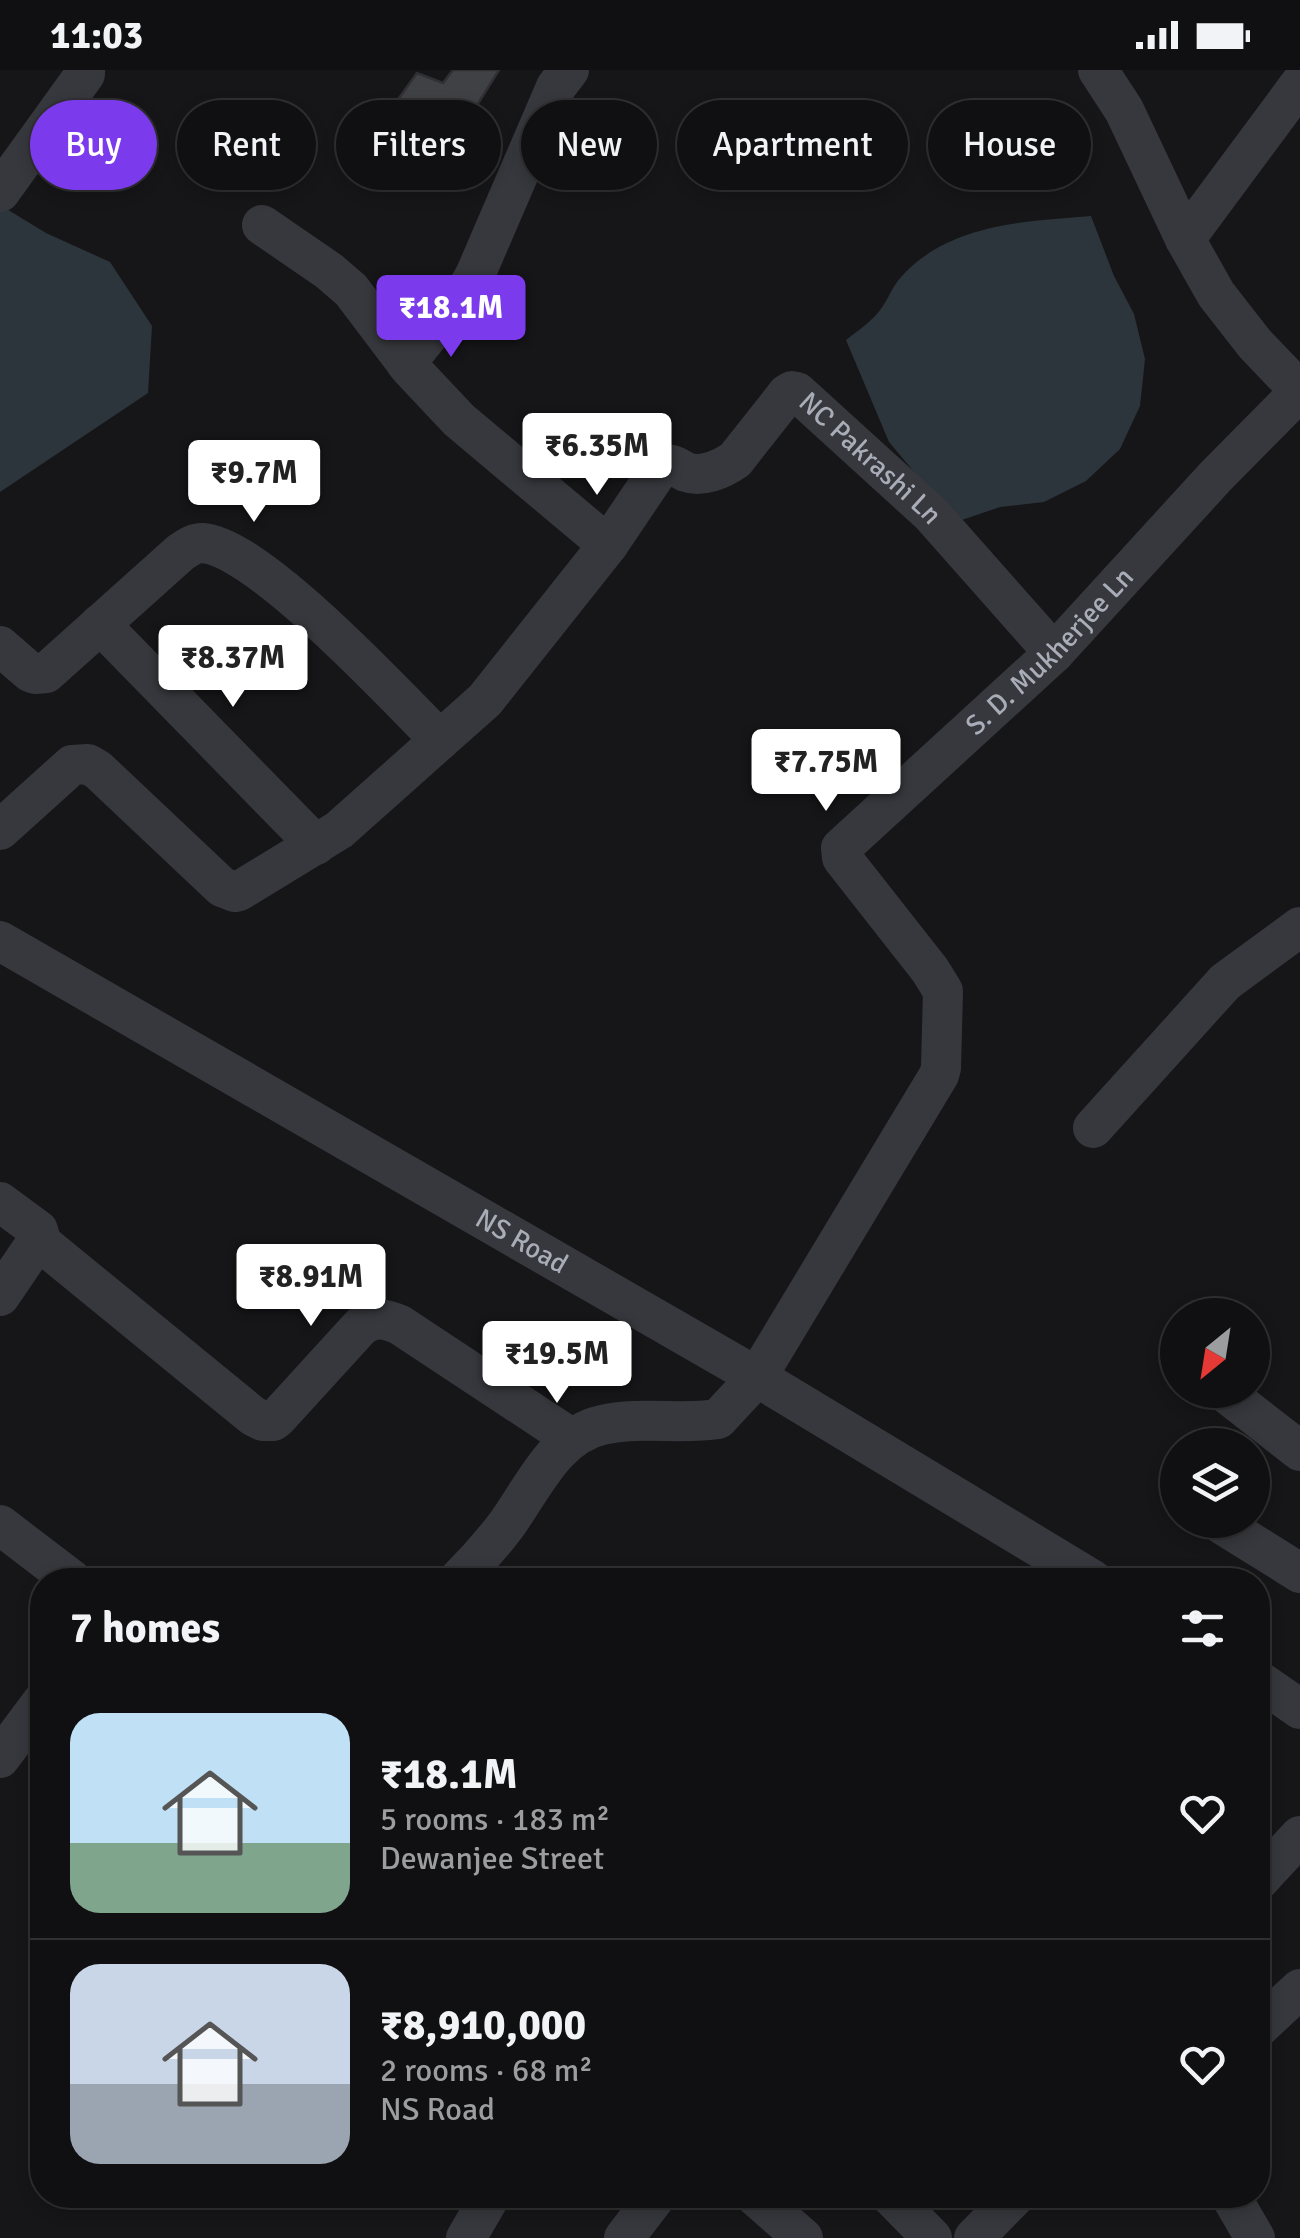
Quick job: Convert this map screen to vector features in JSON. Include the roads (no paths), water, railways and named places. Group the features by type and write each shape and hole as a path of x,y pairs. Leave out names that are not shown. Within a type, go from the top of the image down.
{"street":[{"path":"0,192 85,74 84,70"},
{"path":"1098,70 1124,110 1185,240 1216,294 1254,344 1300,391"},
{"path":"406,363 476,274 552,75"},
{"path":"1185,240 1300,84"},
{"path":"262,225 351,290 406,363 480,440 608,545"},
{"name":"NC Pakrashi Ln","path":"0,830 72,765 88,764 217,883 239,891 339,830 485,700 608,545 662,465 671,464 698,475 728,465 792,391 931,514 1054,653"},
{"name":"S. D. Mukherjee Ln","path":"757,1377 941,1068 943,991 842,858 841,848 1054,653 1216,476 1300,391"},
{"path":"0,646 30,672 46,673 182,552 196,543 217,546 239,556 312,614 440,740"},
{"path":"100,624 316,845"},
{"path":"1093,1128 1225,982 1300,927"},
{"name":"NS Road","path":"0,941 757,1377 1073,1568"},
{"path":"0,1202 38,1230 39,1241 0,1296"},
{"path":"39,1241 253,1416 263,1420 274,1421 361,1326 379,1318 400,1325 571,1438"},
{"path":"469,1568 571,1438 599,1426 628,1420 718,1419 757,1377"},
{"path":"1245,1408 1300,1451"},
{"path":"0,1526 56,1568"},
{"path":"1243,1538 1300,1573"},
{"path":"1270,1688 1300,1709"},
{"path":"0,1758 30,1718"},
{"path":"1270,1867 1300,1836"},
{"path":"1270,2017 1300,1989"},
{"path":"466,2238 483,2208"},
{"path":"624,2238 647,2208"},
{"path":"769,2208 803,2238"},
{"path":"903,2208 932,2238"},
{"path":"1238,2208 1255,2238"}]}
